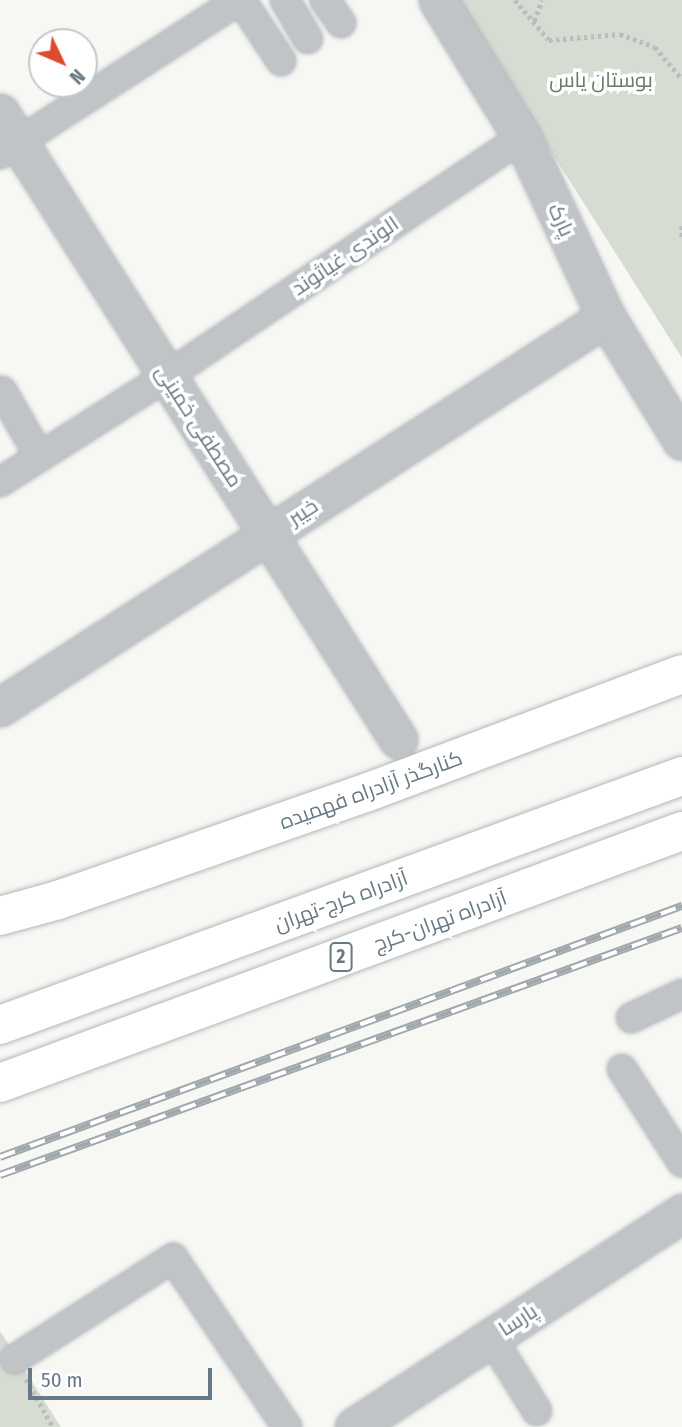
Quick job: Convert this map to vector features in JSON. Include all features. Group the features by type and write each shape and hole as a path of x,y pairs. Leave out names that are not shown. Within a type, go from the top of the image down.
{"main road":[{"name":"کنارگذر آزادراه فهمیده","path":"58,900 461,759 678,673"},
{"name":"آزادراه کرج-تهران","path":"0,1025 682,776"},
{"name":"آزادراه تهران-کرج","path":"0,1083 682,831"},
{"path":"0,904 58,900"},
{"path":"0,916 58,900"}],"street":[{"path":"6,136 240,0 281,61"},
{"path":"285,0 308,39"},
{"path":"325,0 341,23"},
{"name":"پارک","path":"438,0 522,136 606,317 682,441"},
{"name":"مصطفی خمینی","path":"6,136 167,376 398,738"},
{"name":"الوندی غیاثوند","path":"0,482 167,376 522,136"},
{"name":"خیبر","path":"0,707 606,317"},
{"path":"2,391 40,457"},
{"path":"368,792 398,738 461,759"},
{"path":"631,1018 682,994"},
{"path":"622,1069 682,1162"},
{"name":"پارسا","path":"381,1423 682,1213"},
{"name":"پارسا","path":"381,1423 501,1353 682,1237"},
{"path":"15,1359 173,1258 287,1427"},
{"path":"501,1353 537,1410"}],"path":[{"path":"516,0 549,40 620,34 655,47 682,79"},
{"path":"533,22 542,0"},
{"path":"682,226 682,237"}],"green space":[{"name":"بوستان یاس","path":"455,0 682,0 682,358"},
{"path":"0,1331 61,1427 0,1427"}],"railway":[{"path":"0,1157 682,906"},
{"path":"0,1175 682,928"}]}
